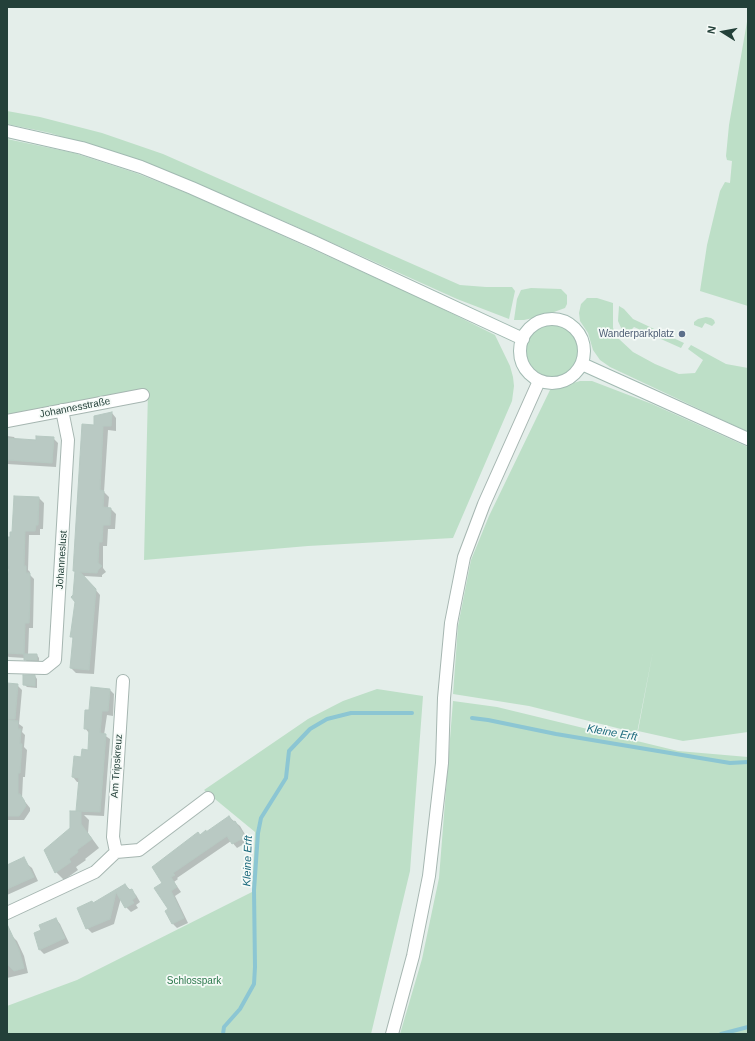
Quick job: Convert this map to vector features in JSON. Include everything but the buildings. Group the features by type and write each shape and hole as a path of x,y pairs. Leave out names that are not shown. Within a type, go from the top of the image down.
{"street":[{"path":"7,131 82,148 178,182 314,242 523,339"},
{"path":"550,319 561,320 579,332 584,343 584,356 582,364 574,376 560,383 546,383 539,381 525,368 522,361 520,350 523,339 529,329 538,322 550,319"},
{"path":"582,364 748,440"},
{"path":"392,1034 413,956 428,876 442,763 444,698 450,623 464,557 484,504 539,381"},
{"name":"Johannesstraße","path":"7,421 143,395"},
{"name":"Johanneslust","path":"7,667 45,668 55,660 68,440 62,410"},
{"name":"Am Tripskreuz","path":"116,852 113,837 123,681"},
{"path":"7,913 95,872 116,852 139,850 208,798"}],"green space":[{"path":"748,16 748,306 700,291 707,245 720,191 725,182 730,183 732,161 727,160 726,156 729,125"},
{"path":"7,111 40,117 102,133 163,154 460,285 512,287 515,291 509,319 457,299 286,222 196,183 140,161 50,133 7,124"},
{"path":"7,139 74,153 136,173 192,195 425,300 495,335 510,366 513,377 514,386 512,401 453,538 308,546 144,560 148,391 7,417"},
{"path":"531,288 561,289 567,295 567,304 565,308 538,315 533,318 514,320 517,299 521,290"},
{"path":"587,298 597,298 613,303 613,328 619,339 633,352 655,364 679,374 695,373 703,360 688,349 691,345 726,364 748,368 748,432 610,367 600,360 593,350 588,333 580,321 579,313 581,304"},
{"path":"619,306 624,309 633,319 684,343 681,348 634,327 628,333 622,330 618,321"},
{"path":"706,317 714,320 715,323 712,326 705,323 702,328 694,325 694,322 698,319"},
{"path":"548,323 558,323 568,327 576,335 580,345 580,355 576,365 568,373 558,377 548,377 538,373 530,365 526,355 526,345 530,335 538,327"},
{"path":"580,381 592,381 652,404 748,447 748,732 683,741 638,731 653,651 637,733 529,706 453,694 458,626 471,560 489,516 550,390"},
{"name":"Schlosspark","path":"377,689 423,696 410,871 371,1034 7,1034 7,1006 77,980 252,892 255,832 204,790 308,719 343,701"},
{"path":"453,701 497,707 678,751 748,757 748,1034 400,1034 422,959 439,878"}],"waterway":[{"name":"Kleine Erft","path":"223,1034 224,1027 240,1009 254,984 254,890 258,833 261,818 286,778 289,751 310,729 327,719 351,713 412,713"},
{"name":"Kleine Erft","path":"472,718 556,734 730,763 748,762"},
{"path":"721,1034 748,1027"}],"place":[{"name":"Wanderparkplatz","path":"682,334"}]}
